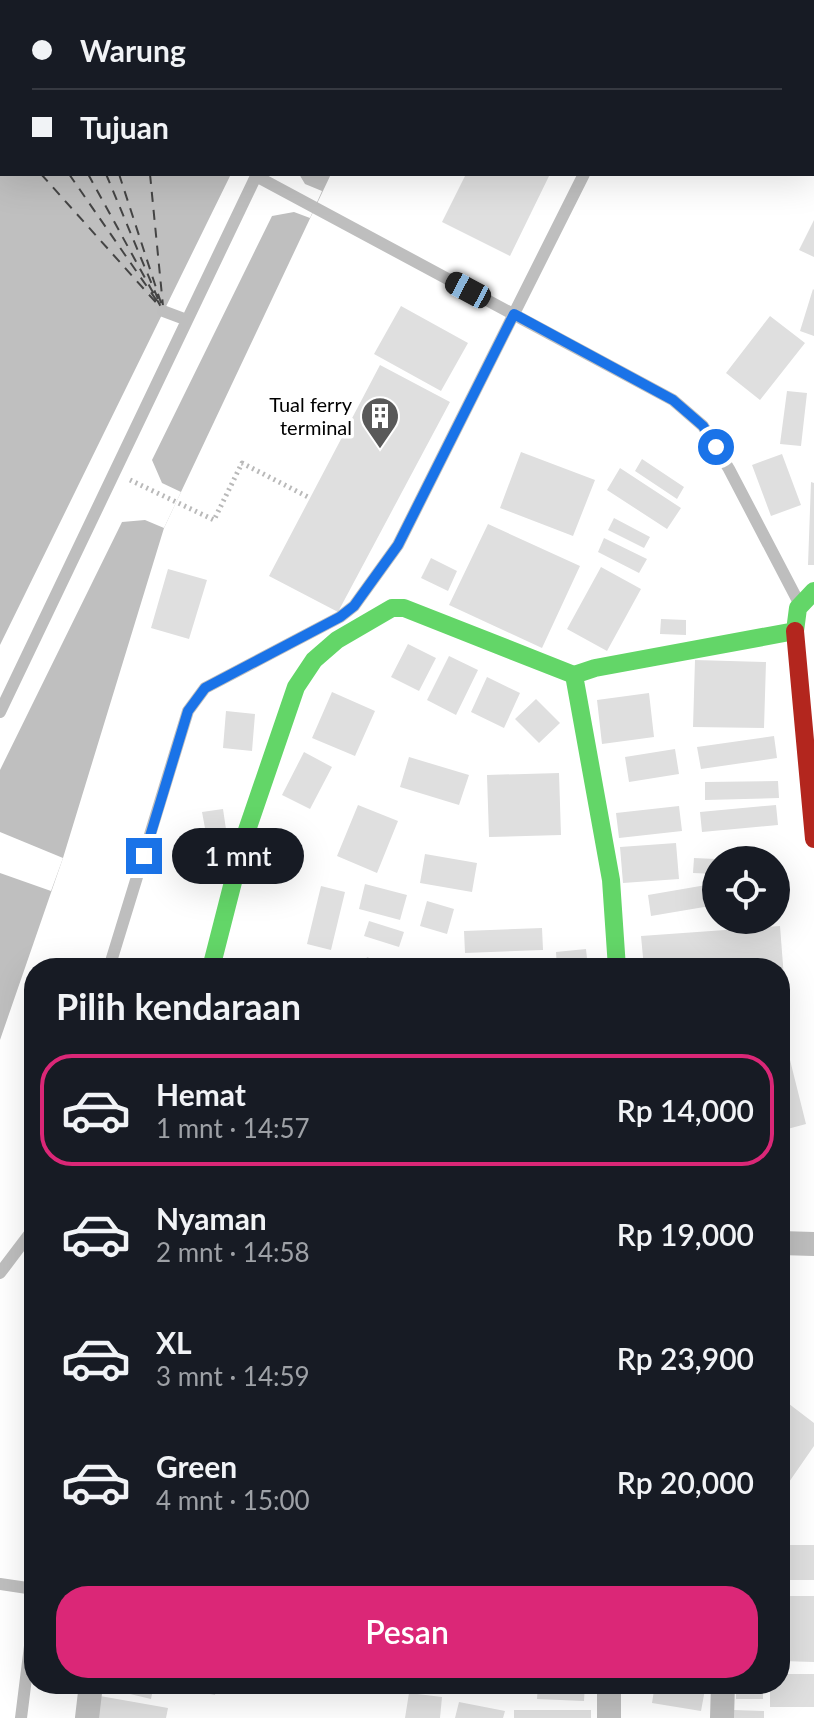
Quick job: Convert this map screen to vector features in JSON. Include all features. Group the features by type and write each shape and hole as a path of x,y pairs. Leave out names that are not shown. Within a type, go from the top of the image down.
{"main road":[{"path":"814,591 804,597 795,617 814,839"},
{"path":"214,958 244,839 305,667 321,650 392,608 404,608 574,675 595,668 795,631"},
{"path":"574,675 611,880 616,958"}],"street":[{"path":"790,1243 814,1244"},
{"path":"87,1718 90,1694"},
{"path":"609,1694 609,1718"},
{"path":"722,1718 723,1694"}],"lane":[{"path":"0,712 257,176"},
{"path":"259,176 673,400 703,426 800,604"},
{"path":"112,958 188,711 205,688 340,617 354,606 398,545 583,176"},
{"path":"163,311 187,320"},
{"path":"0,1273 24,1241"},
{"path":"0,1584 24,1588"},
{"path":"21,1718 24,1694"}],"path":[{"path":"114,473 214,520 242,463 310,498"}],"shaded area":[{"path":"0,176 330,176 164,528 63,858 28,958 24,958 24,971 0,1040"}],"pier":[{"path":"230,176 300,176 305,184 322,191 310,218 294,212 272,216 152,460 162,483 181,492 164,528 145,520 122,522 0,770 0,645"},
{"path":"0,832 63,858 51,891 0,873"}],"building":[{"path":"465,176 549,176 510,256 442,222"},
{"path":"814,220 814,257 799,250"},
{"path":"814,290 814,336 800,331"},
{"path":"401,306 468,343 441,391 374,354"},
{"path":"770,316 805,343 760,400 726,373"},
{"name":"Tual ferry terminal","path":"380,365 450,402 338,612 269,576"},
{"path":"787,391 807,393 801,446 780,444"},
{"path":"521,452 595,480 573,536 500,508"},
{"path":"782,454 801,505 771,516 752,465"},
{"path":"642,459 684,487 677,499 635,471"},
{"path":"620,468 681,508 667,529 607,490"},
{"path":"811,482 814,483 814,565 808,565"},
{"path":"614,518 650,537 644,548 608,530"},
{"path":"488,524 580,566 542,648 449,605"},
{"path":"604,538 647,559 639,573 598,552"},
{"path":"431,558 457,571 448,591 421,578"},
{"path":"601,567 641,589 607,651 567,629"},
{"path":"168,569 207,580 189,639 151,628"},
{"path":"661,619 686,620 686,635 660,634"},
{"path":"408,644 436,658 419,691 391,677"},
{"path":"449,656 478,670 456,715 427,700"},
{"path":"695,660 766,662 764,728 693,727"},
{"path":"487,677 520,693 504,728 471,712"},
{"path":"332,692 375,711 355,756 312,738"},
{"path":"649,693 654,737 602,744 597,700"},
{"path":"536,699 560,723 539,743 515,719"},
{"path":"226,711 255,714 252,751 223,748"},
{"path":"774,736 777,758 701,769 697,747"},
{"path":"675,749 679,774 629,782 625,757"},
{"path":"304,752 332,767 310,809 282,795"},
{"path":"409,757 469,775 459,805 400,787"},
{"path":"559,773 561,835 489,837 487,775"},
{"path":"778,781 779,798 705,800 705,782"},
{"path":"358,805 398,821 377,873 337,856"},
{"path":"776,805 778,825 702,832 700,812"},
{"path":"679,806 682,831 619,838 616,813"},
{"path":"223,809 227,836 207,839 202,812"},
{"path":"676,843 679,879 623,883 620,847"},
{"path":"425,854 477,863 472,892 420,883"},
{"path":"694,858 702,858 702,873 693,873"},
{"path":"365,884 407,895 400,920 359,909"},
{"path":"321,886 345,892 331,950 307,944"},
{"path":"702,886 702,907 651,916 648,895"},
{"path":"427,901 454,909 447,934 420,926"},
{"path":"369,921 404,932 399,947 364,936"},
{"path":"542,928 543,950 465,953 464,931"},
{"path":"702,932 781,934 782,958 643,958 641,936"},
{"path":"586,949 587,958 556,958 556,952"},
{"path":"790,1060 806,1124 790,1128"},
{"path":"790,1405 814,1423 814,1446 790,1481"},
{"path":"790,1545 814,1545 814,1580 790,1580"},
{"path":"790,1596 814,1596 814,1662 790,1661"},
{"path":"790,1674 814,1674 814,1707 770,1707 770,1694 790,1694"},
{"path":"130,1694 152,1694 151,1699"},
{"path":"409,1694 442,1697 440,1718 405,1718"},
{"path":"537,1694 584,1694 584,1701 537,1699"},
{"path":"653,1694 704,1694 701,1711 652,1703"},
{"path":"736,1694 763,1694 763,1699 736,1699"},
{"path":"100,1696 168,1708 166,1718 96,1718"},
{"path":"459,1702 505,1711 503,1718 455,1718"},
{"path":"514,1710 591,1710 591,1718 514,1718"},
{"path":"733,1710 764,1711 764,1718 732,1718"}],"ferry route":[{"path":"43,176 160,307"},
{"path":"70,176 157,301"},
{"path":"89,176 161,307"},
{"path":"107,176 158,299"},
{"path":"120,176 162,306"},
{"path":"150,176 163,306"}],"traffic: fast":[{"path":"214,958 244,839 296,687 314,660 337,640 392,608 404,608 574,675 595,668 795,631 798,608 814,591"},
{"path":"574,675 611,880 616,958"}],"traffic: jam":[{"path":"795,631 814,839"}],"place":[{"name":"Tual ferry terminal","path":"380,450"}],"route":[{"path":"144,856 188,711 205,688 340,617 354,606 398,545 514,314 673,400 703,426 716,447"}]}
